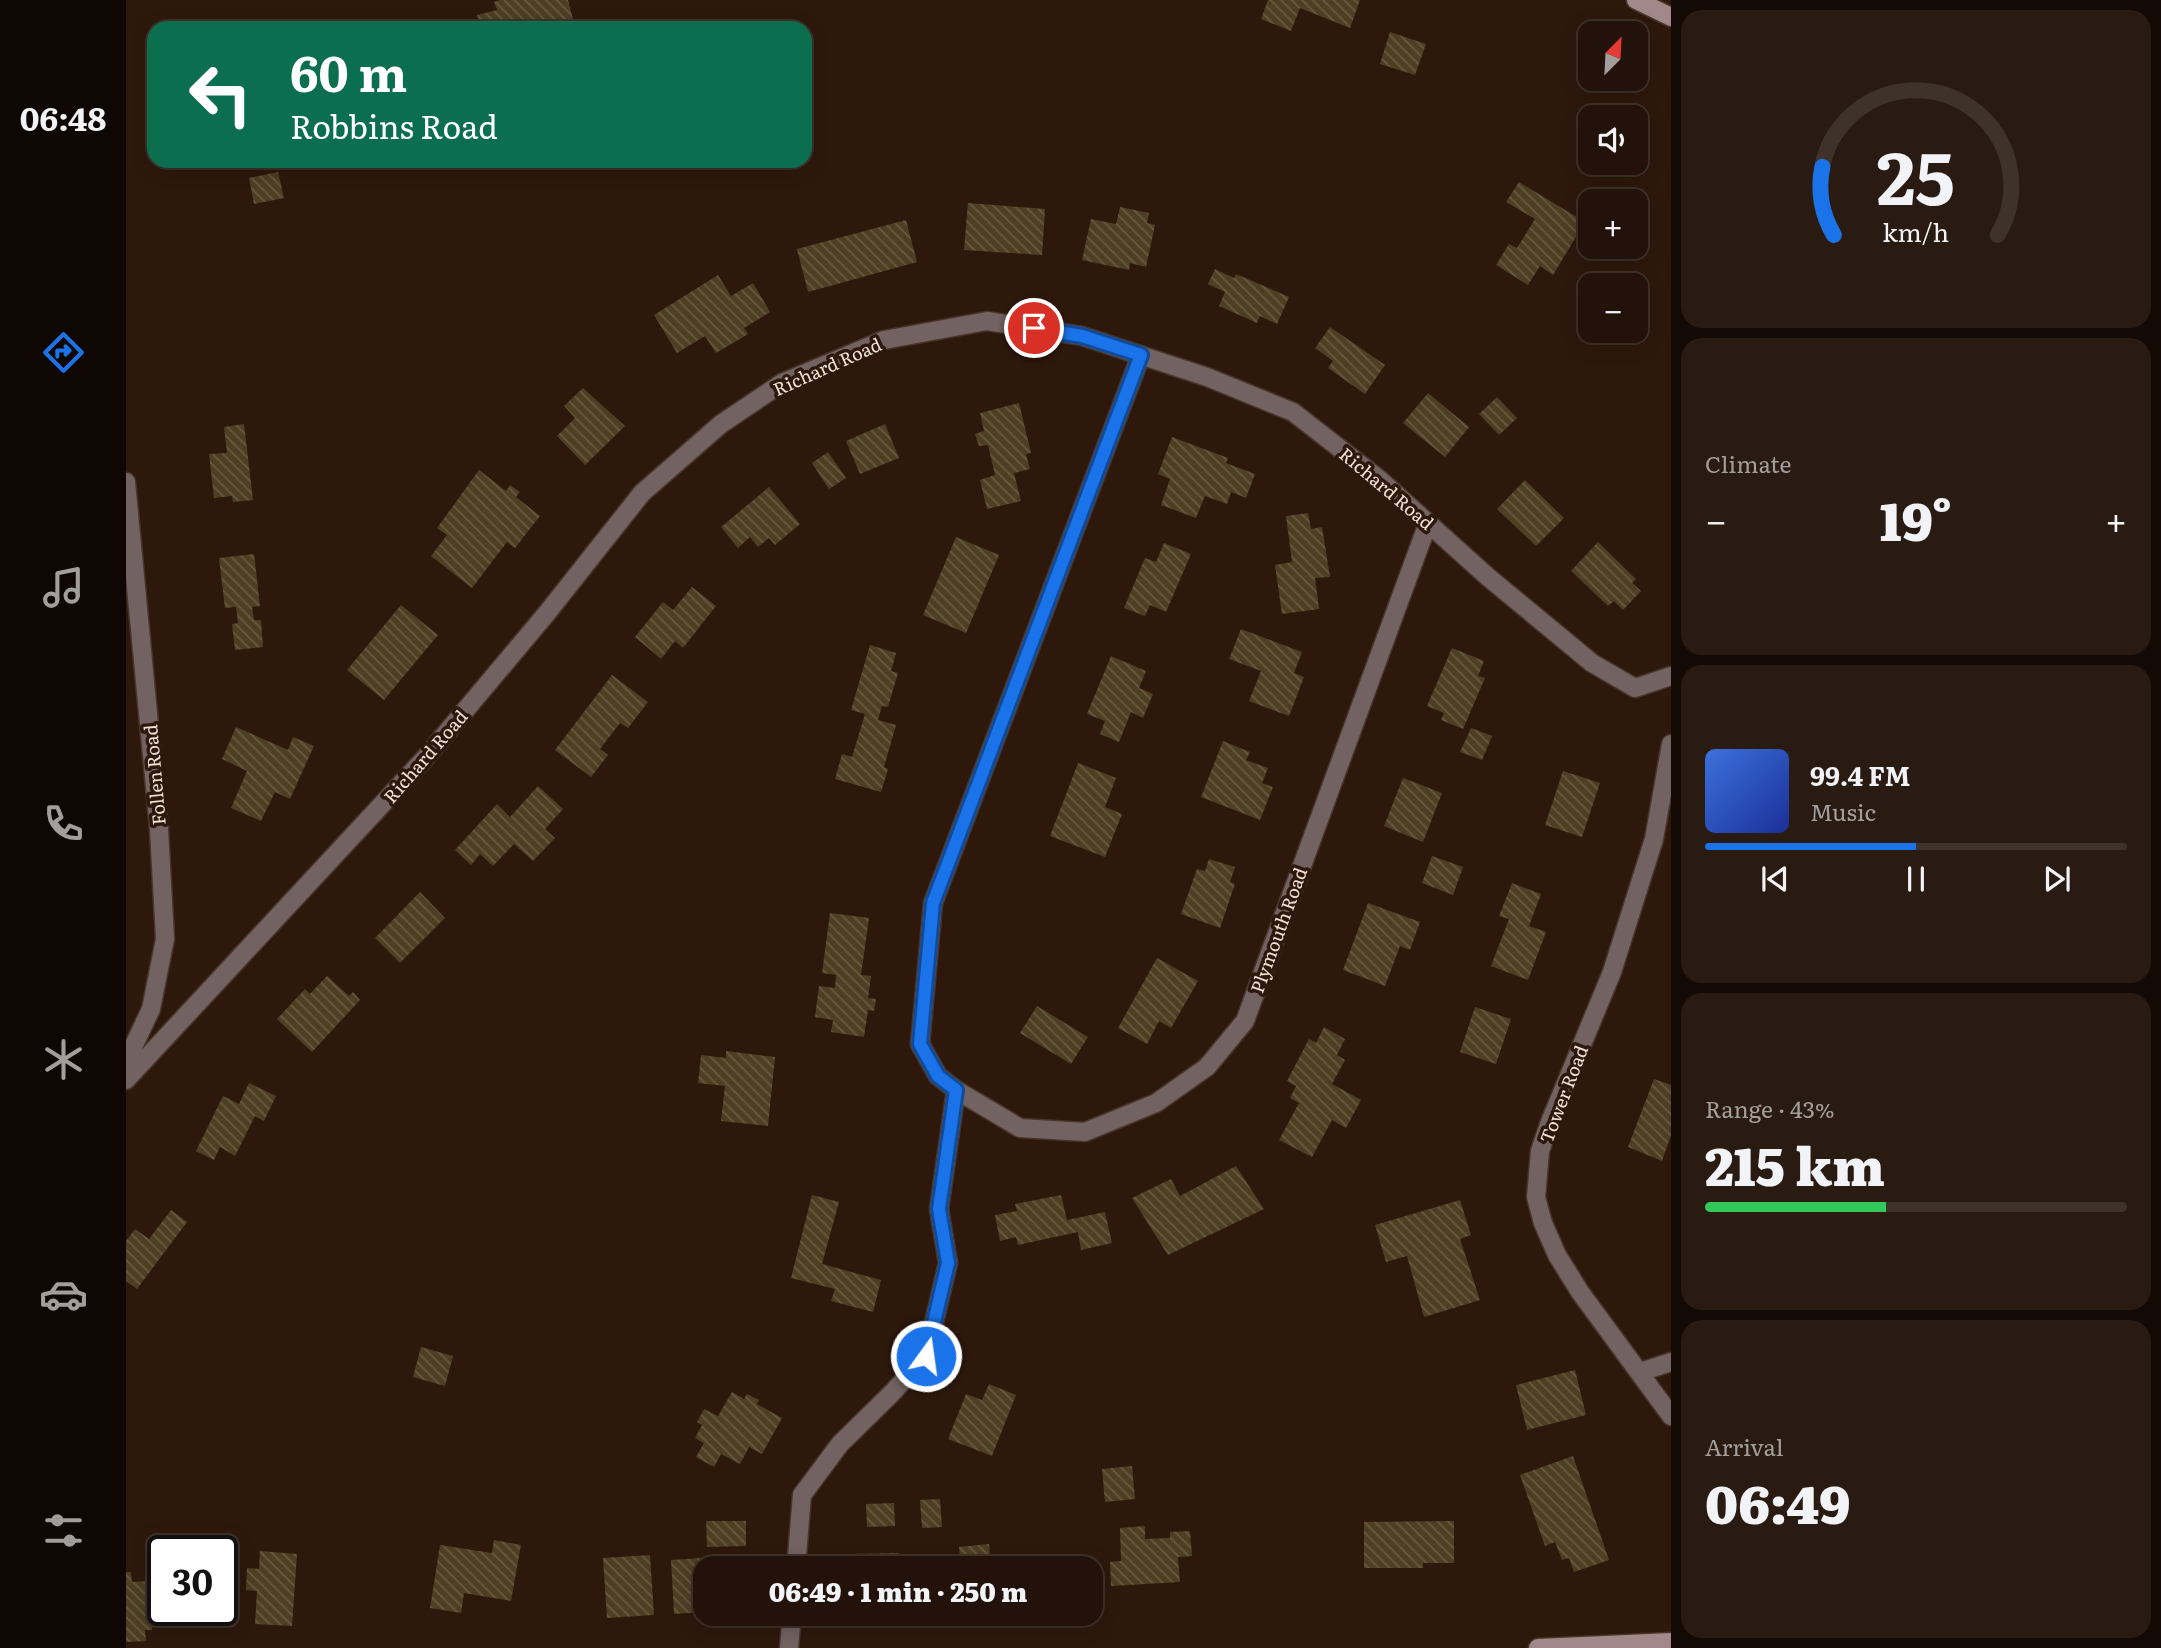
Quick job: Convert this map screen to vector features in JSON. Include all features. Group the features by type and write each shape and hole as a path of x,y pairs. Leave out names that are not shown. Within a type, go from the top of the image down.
{"street":[{"path":"1636,0 1671,17"},
{"name":"Richard Road","path":"126,1080 426,757 547,613 642,493 721,424 782,383 884,340 987,321 1082,336 1207,377 1293,411 1379,479 1488,577 1592,663 1634,688 1671,676"},
{"name":"Plymouth Road","path":"1141,355 933,903 920,1044 938,1076 956,1090 1020,1128 1085,1132 1156,1103 1207,1067 1245,1021 1428,523"},
{"name":"Follen Road","path":"126,482 159,829 165,939 151,1009 126,1062"},
{"name":"Tower Road","path":"1671,744 1654,839 1612,972 1540,1151 1536,1197 1558,1255 1580,1292 1671,1416"},
{"path":"797,1556 802,1495 840,1444 926,1356 948,1263 939,1209 956,1090"},
{"path":"1640,1373 1671,1362"},
{"path":"789,1648 791,1626"},
{"path":"1538,1648 1671,1642"}],"building":[{"path":"568,0 573,21 479,21 477,15 497,10 494,2"},
{"path":"1268,0 1360,0 1350,28 1300,8 1291,31 1261,19"},
{"path":"1390,32 1426,44 1415,75 1380,64"},
{"path":"278,172 284,198 254,204 249,178"},
{"path":"1519,182 1578,218 1578,234 1553,275 1540,266 1528,285 1496,265 1509,244 1517,248 1535,219 1506,202"},
{"path":"968,203 1045,209 1042,255 964,250"},
{"path":"1120,207 1149,213 1147,223 1155,225 1146,267 1130,263 1129,270 1082,260 1091,219 1116,224"},
{"path":"906,220 917,262 808,292 797,249"},
{"path":"1215,269 1234,278 1236,274 1289,297 1277,324 1260,316 1257,323 1219,306 1225,292 1208,284"},
{"path":"718,275 731,296 753,283 770,312 744,328 748,334 716,353 705,336 677,353 654,315"},
{"path":"1330,327 1385,365 1365,394 1328,368 1333,361 1315,348"},
{"path":"583,388 625,426 585,465 557,436 575,418 564,406"},
{"path":"1428,393 1469,427 1445,457 1403,423"},
{"path":"1497,397 1517,418 1499,435 1479,414"},
{"path":"1019,403 1031,453 1026,454 1030,469 1014,473 1021,501 987,509 980,480 995,475 988,445 979,446 975,434 984,431 980,413"},
{"path":"244,424 253,500 233,502 232,496 214,498 209,454 227,453 224,427"},
{"path":"885,424 899,458 860,474 846,441"},
{"path":"1172,437 1228,458 1226,463 1255,474 1246,498 1231,492 1227,504 1205,496 1196,518 1161,505 1170,479 1158,474"},
{"path":"828,452 846,478 829,489 812,463"},
{"path":"479,470 506,491 510,485 520,492 516,497 540,516 515,548 507,542 472,588 431,556 447,535 437,528"},
{"path":"1525,480 1564,518 1536,546 1497,509"},
{"path":"769,487 800,524 775,545 769,538 758,547 750,537 738,548 721,527"},
{"path":"1308,513 1311,529 1322,527 1330,577 1315,578 1319,609 1282,614 1275,565 1292,562 1286,516"},
{"path":"956,537 999,555 966,633 923,615"},
{"path":"1598,542 1636,579 1632,583 1641,591 1623,610 1614,601 1608,606 1571,571"},
{"path":"1164,543 1191,554 1166,612 1150,605 1145,616 1124,608 1145,558 1156,562"},
{"path":"254,554 260,606 252,607 254,620 261,620 263,647 235,650 232,624 238,623 236,607 225,608 219,558"},
{"path":"692,587 716,606 683,648 675,641 661,659 635,637 663,602 673,610"},
{"path":"401,605 438,635 384,700 347,670"},
{"path":"1241,629 1302,652 1294,673 1304,677 1289,716 1249,701 1261,671 1229,659"},
{"path":"870,645 896,653 891,671 898,673 888,707 882,706 878,720 896,725 884,767 888,769 881,792 835,779 842,754 852,757 865,714 851,710"},
{"path":"1452,648 1484,661 1478,676 1485,678 1463,729 1441,720 1444,713 1427,706"},
{"path":"1111,656 1146,671 1139,688 1153,694 1143,718 1131,712 1119,742 1100,734 1105,721 1087,714"},
{"path":"612,675 648,702 628,728 620,723 600,749 608,755 591,777 555,750"},
{"path":"236,727 288,750 293,737 314,746 290,799 275,792 261,821 231,808 247,771 222,759"},
{"path":"1471,728 1492,736 1482,760 1460,752"},
{"path":"1223,741 1250,752 1246,760 1268,768 1262,783 1273,787 1260,820 1201,797"},
{"path":"1078,763 1116,778 1105,807 1122,814 1105,857 1050,836"},
{"path":"1563,771 1600,783 1582,837 1545,825"},
{"path":"1403,778 1442,793 1423,842 1384,826"},
{"path":"538,786 563,809 545,829 555,838 533,861 514,844 493,866 480,854 471,865 455,850 497,804 510,817"},
{"path":"1432,856 1463,867 1453,895 1422,883"},
{"path":"1209,859 1235,867 1230,882 1235,884 1220,928 1181,914 1197,869 1205,871"},
{"path":"1512,883 1541,894 1529,926 1546,932 1528,980 1491,966 1509,919 1499,916"},
{"path":"420,892 445,918 400,963 375,938"},
{"path":"1368,903 1420,922 1410,950 1400,946 1385,986 1343,970"},
{"path":"830,913 869,918 861,975 871,976 868,998 876,999 874,1011 868,1010 864,1037 831,1032 833,1020 815,1017 819,986 835,988 836,975 822,973"},
{"path":"1157,958 1198,981 1171,1028 1159,1021 1147,1044 1118,1028"},
{"path":"327,976 349,996 353,992 360,1000 312,1052 277,1019 305,989 310,994"},
{"path":"1037,1006 1088,1037 1071,1064 1020,1033"},
{"path":"1475,1007 1511,1019 1496,1064 1460,1052"},
{"path":"1324,1027 1345,1039 1337,1055 1345,1060 1332,1084 1361,1100 1346,1128 1332,1120 1312,1157 1279,1140 1299,1103 1290,1098 1296,1086 1287,1081 1309,1039 1316,1043"},
{"path":"726,1051 775,1057 768,1126 721,1121 725,1086 698,1083 701,1055 726,1058"},
{"path":"1654,1079 1671,1085 1671,1135 1662,1161 1628,1147"},
{"path":"249,1083 276,1096 264,1121 255,1116 235,1156 220,1147 214,1160 196,1151 223,1096 239,1104"},
{"path":"1236,1166 1264,1209 1168,1255 1132,1198 1171,1179 1180,1196"},
{"path":"812,1195 839,1202 822,1264 881,1280 873,1312 831,1301 835,1289 791,1278"},
{"path":"1061,1195 1067,1220 1105,1212 1112,1243 1081,1250 1078,1232 1018,1245 1016,1237 1000,1241 995,1215 1017,1211 1015,1204"},
{"path":"1460,1200 1471,1235 1460,1239 1480,1300 1424,1317 1407,1256 1386,1262 1375,1225"},
{"path":"171,1210 187,1222 137,1289 126,1281 126,1241 135,1229 149,1239"},
{"path":"421,1347 453,1356 445,1386 413,1377"},
{"path":"1575,1370 1586,1415 1527,1430 1516,1385"},
{"path":"989,1384 1016,1395 992,1456 948,1439 966,1394 982,1400"},
{"path":"732,1392 744,1399 747,1394 759,1400 757,1404 782,1418 762,1454 749,1447 740,1464 721,1454 714,1467 696,1457 704,1443 695,1438 702,1425 697,1422 704,1409 718,1416"},
{"path":"1573,1456 1609,1560 1574,1572 1569,1558 1562,1560 1555,1542 1545,1546 1520,1475"},
{"path":"1132,1466 1135,1499 1105,1502 1102,1469"},
{"path":"940,1499 942,1527 922,1528 920,1500"},
{"path":"894,1503 895,1526 867,1527 866,1504"},
{"path":"706,1521 746,1521 746,1546 707,1547"},
{"path":"1454,1521 1454,1563 1423,1563 1423,1568 1364,1568 1364,1522"},
{"path":"1145,1526 1145,1539 1170,1538 1170,1532 1190,1531 1192,1556 1178,1557 1180,1582 1111,1586 1110,1562 1121,1561 1120,1528"},
{"path":"494,1540 521,1545 511,1601 464,1593 461,1613 430,1608 440,1545 492,1553"},
{"path":"989,1544 990,1556 960,1556 959,1547"},
{"path":"260,1551 297,1554 292,1626 255,1624 257,1591 246,1590 247,1568 259,1569"},
{"path":"899,1553 899,1556 847,1556"},
{"path":"650,1555 654,1615 607,1618 603,1558"},
{"path":"693,1559 693,1613 674,1614 671,1560"},
{"path":"126,1572 131,1572 132,1582 147,1581 147,1626 152,1626 152,1630 145,1630 146,1641 126,1642"}],"route":[{"path":"926,1356 948,1263 939,1209 956,1090 938,1076 920,1044 933,903 1141,355 1082,336 1034,328"}]}
